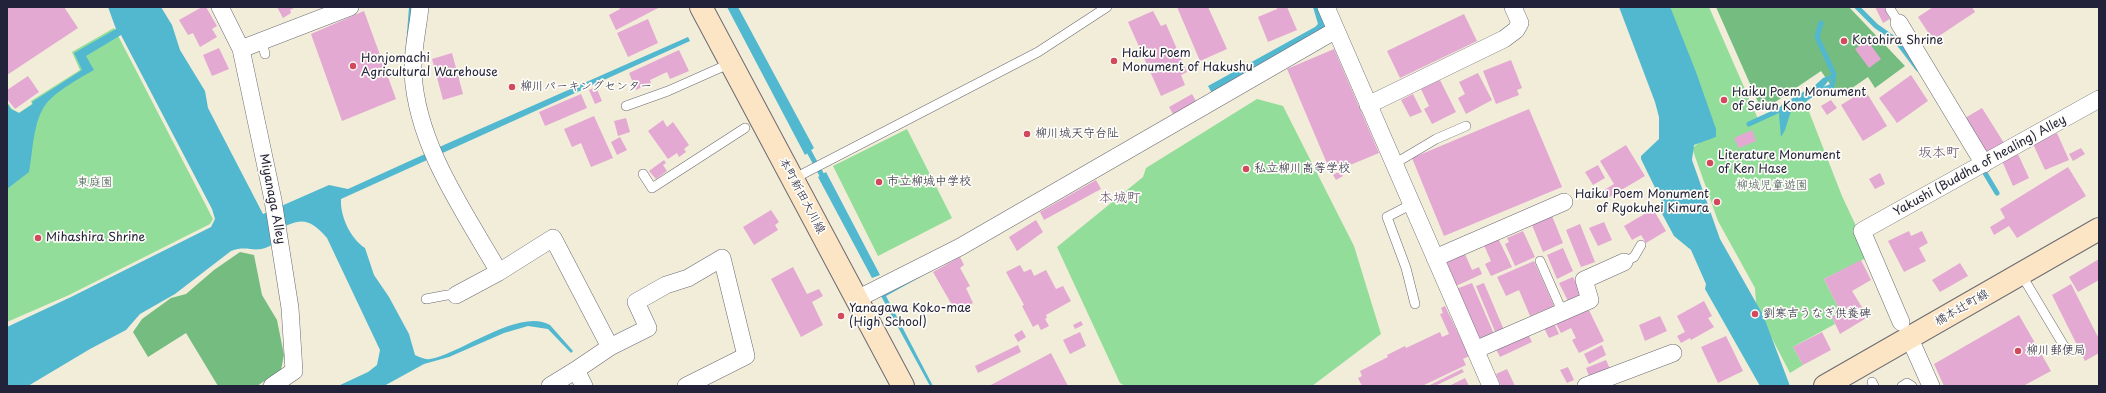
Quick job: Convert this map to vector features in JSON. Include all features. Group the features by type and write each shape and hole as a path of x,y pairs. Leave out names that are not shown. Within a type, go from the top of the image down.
{"main road":[{"name":"本町新田大川線","path":"701,7 731,63 802,174 857,299 903,386"},
{"name":"橋本辻町線","path":"1826,386 1906,330 2021,274 2099,229"}],"street":[{"name":"Miyanaga Alley","path":"220,7 241,48 273,200 290,308 294,371 272,386"},
{"path":"241,48 263,48 350,7"},
{"path":"420,7 413,72 418,111 437,160 499,272"},
{"path":"1326,7 1491,386"},
{"path":"1368,105 1504,39 1516,30 1520,23 1513,7"},
{"path":"1899,23 1981,166"},
{"path":"857,299 960,247 1336,30"},
{"name":"Yakushi (Buddha of healing) Alley","path":"1906,330 1862,231 2099,99"},
{"path":"1435,258 1564,202"},
{"path":"456,295 499,272 553,238 610,346"},
{"path":"550,386 610,346 648,328 636,302 666,286 688,278 722,258 727,273 746,356 686,386"},
{"path":"1475,350 1590,300 1584,280 1624,262"},
{"path":"1906,330 1931,386"},
{"path":"1586,386 1673,352"},
{"path":"576,370 584,386"}],"lane":[{"path":"802,174 1038,52 1107,7"},
{"path":"1890,9 1899,23"},
{"path":"626,106 668,91 731,63"},
{"path":"1394,164 1436,139 1466,126"},
{"path":"643,174 652,188 746,128"},
{"path":"1412,204 1387,218 1406,268 1415,304"},
{"path":"1624,262 1634,257 1641,245"},
{"path":"1540,261 1562,312"},
{"path":"2021,274 2067,351"},
{"path":"426,299 456,295"},
{"path":"1902,386 1907,383 1912,386"}],"green space":[{"name":"柳城児童遊園","path":"1664,7 1709,7 1758,119 1812,87 1806,104 1842,196 1870,256 1824,279 1840,311 1832,317 1835,324 1793,347 1803,365 1790,373 1764,323 1745,308 1756,303 1755,288 1718,221 1692,148 1703,140 1716,137"},
{"path":"1716,7 1849,7 1905,66 1875,88 1868,77 1839,97 1821,71 1762,111"},
{"name":"東庭園","path":"114,28 213,219 210,224 69,295 7,322 7,102 12,109 19,113 32,104 31,101 80,70 72,52"},
{"path":"1257,99 1283,106 1354,246 1381,334 1312,386 1125,386 1120,383 1057,247 1143,177 1146,168"},
{"path":"907,129 952,218 878,256 833,166"},
{"path":"240,252 254,255 262,295 277,320 284,355 281,370 257,386 218,386 186,333 148,357 133,332 142,319 171,298 186,294 214,270"}],"water":[{"path":"108,7 161,7 172,25 180,50 205,91 208,108 263,214 329,185 348,189 425,154 415,126 408,97 406,52 409,7 413,7 428,152 688,37 690,41 341,199 342,213 347,227 355,239 365,248 374,275 389,297 409,334 415,355 424,359 430,359 457,349 490,333 523,322 537,321 550,325 573,351 571,353 548,329 528,326 504,333 449,357 424,364 384,386 338,386 368,372 377,365 380,350 327,238 313,225 307,222 296,222 272,232 275,243 268,247 262,249 238,249 231,251 175,294 140,314 126,330 90,349 28,386 7,386 7,327 71,297 211,227 215,219 212,209 121,35 86,56 94,70 62,90 46,104 38,119 36,127 29,172 7,189 7,103 11,109 19,113 33,104 32,102 82,70 74,53 116,29"},
{"path":"727,7 738,7 814,148 805,155"},
{"path":"1313,7 1320,7 1329,28 1213,95 1208,86 1315,27 1318,24"},
{"path":"1619,7 1670,7 1671,9 1696,72 1716,129 1716,137 1694,145 1692,160 1720,239 1763,315 1790,386 1760,386 1705,289 1706,284 1691,250 1674,236 1660,210 1661,200 1641,159 1641,156 1659,139 1659,117 1655,102"},
{"path":"1832,76 1819,93 1791,111 1785,130 1781,137 1779,115 1782,104 1813,87 1823,78"},
{"path":"826,172 880,275 872,278 818,177"},
{"path":"969,250 886,296 933,386 930,386 881,296"}],"building":[{"path":"7,7 64,7 78,28 7,75"},
{"path":"202,7 206,7 217,26 212,29 217,37 200,47 193,33 188,35 179,20"},
{"path":"277,7 296,7 290,10 291,13 283,18"},
{"path":"619,7 660,7 616,30 609,15 620,9"},
{"path":"1177,7 1208,7 1227,49 1200,61"},
{"path":"1277,7 1287,7 1297,30 1268,42 1258,17 1277,9"},
{"path":"1875,7 1884,7 1890,19 1883,23"},
{"path":"1933,7 1972,7 1975,12 1933,40 1918,17"},
{"name":"Honjomachi Agricultural Warehouse","path":"364,11 396,99 342,121 311,34"},
{"path":"1153,11 1161,26 1166,24 1187,72 1181,75 1185,85 1161,96 1128,22"},
{"path":"1464,14 1477,41 1400,78 1387,51"},
{"path":"648,19 658,43 628,57 617,33"},
{"path":"1867,40 1881,59 1869,68 1855,49"},
{"path":"219,48 229,69 212,76 203,55"},
{"path":"1334,49 1379,153 1331,173 1287,69"},
{"path":"679,50 689,71 670,79 667,72 650,80 651,83 636,90 629,73"},
{"path":"452,53 463,94 443,100 432,59"},
{"path":"1511,60 1522,88 1517,90 1519,95 1496,104 1483,71"},
{"path":"1478,73 1492,100 1466,114 1458,98 1465,94 1459,82"},
{"path":"1911,75 1928,101 1897,123 1879,98"},
{"path":"28,76 39,92 15,109 7,99 7,90"},
{"path":"1440,80 1456,112 1432,124 1424,109 1429,106 1421,89"},
{"path":"596,87 602,101 595,104 589,90"},
{"path":"1865,90 1887,126 1863,141 1841,105"},
{"path":"581,94 587,108 545,126 539,112"},
{"path":"1192,94 1197,103 1174,116 1169,107"},
{"path":"1413,94 1422,112 1410,117 1401,100"},
{"path":"1831,100 1837,108 1827,115 1821,106"},
{"path":"1982,108 2004,143 1987,153 1965,118"},
{"path":"1529,109 1562,187 1444,236 1412,158"},
{"path":"594,116 613,158 591,167 581,143 572,147 564,129"},
{"path":"626,118 630,132 618,136 614,121"},
{"path":"663,120 667,127 673,122 689,145 684,149 686,152 679,157 677,153 668,159 648,131"},
{"path":"1752,130 1756,141 1739,148 1734,138"},
{"path":"2057,133 2069,160 2045,170 2033,144"},
{"path":"620,137 627,150 617,155 611,142"},
{"path":"1626,145 1645,176 1606,199 1601,192 1614,184 1600,161"},
{"path":"2081,148 2085,154 2073,161 2069,154"},
{"path":"2018,154 2029,178 2013,186 2002,161"},
{"path":"664,160 666,163 663,165 667,171 656,179 649,171"},
{"path":"1598,165 1605,178 1593,185 1585,172"},
{"path":"2068,167 2086,196 2017,238 2009,226 1994,235 1990,227 2005,218 2000,209"},
{"path":"1340,171 1343,176 1336,180 1333,175"},
{"path":"1880,173 1885,184 1875,189 1869,179"},
{"path":"1096,180 1101,189 1044,220 1040,212"},
{"path":"1653,209 1666,231 1646,243 1641,235 1632,240 1624,226"},
{"path":"771,210 779,222 775,225 778,230 754,245 743,227"},
{"path":"1552,216 1563,243 1543,252 1532,225"},
{"path":"1036,220 1043,232 1017,251 1009,237"},
{"path":"1604,222 1612,240 1598,246 1589,228"},
{"path":"1580,224 1595,262 1581,267 1566,230"},
{"path":"1523,231 1535,257 1515,266 1505,244 1509,242 1507,238"},
{"path":"1909,231 1911,236 1922,231 1928,243 1919,248 1926,261 1904,272 1888,241"},
{"path":"1497,236 1512,267 1491,276 1485,264 1491,261 1483,243"},
{"path":"1563,248 1573,271 1557,279 1547,255"},
{"path":"1465,254 1472,270 1479,267 1482,274 1456,286 1446,263"},
{"path":"960,257 964,265 960,268 970,286 966,288 973,303 956,312 933,272"},
{"path":"2099,259 2099,280 2078,292 2069,277"},
{"path":"1861,260 1871,280 1852,291 1868,317 1840,334 1832,317 1840,311 1824,279"},
{"path":"1534,261 1554,306 1530,316 1519,290 1506,296 1497,277"},
{"path":"1960,263 1968,276 1940,292 1932,280"},
{"path":"1020,265 1024,272 1031,269 1034,276 1046,270 1056,289 1063,286 1071,301 1046,315 1047,318 1045,319 1049,326 1041,330 1038,324 1033,327 1022,306 1024,305 1006,272"},
{"path":"793,267 807,294 819,289 823,296 812,302 823,325 801,337 771,279"},
{"path":"1573,277 1583,296 1569,303 1559,283"},
{"path":"1472,283 1494,334 1478,341 1456,289"},
{"path":"1484,283 1504,330 1496,334 1476,286"},
{"path":"2071,284 2099,339 2099,353 2085,361 2052,295"},
{"path":"1704,301 1712,316 1708,318 1714,327 1691,340 1690,338 1681,343 1677,336 1685,332 1677,316"},
{"path":"1445,306 1469,356 1463,359 1466,365 1422,386 1362,386 1358,378 1362,376 1360,371 1388,357 1387,355 1405,346 1406,348 1440,332 1442,337 1449,334 1440,314 1443,313 1441,308"},
{"path":"1587,306 1604,341 1579,353 1572,340 1576,338 1571,328 1561,333 1555,322"},
{"path":"2019,315 2051,371 2023,386 1944,386 1934,364"},
{"path":"1660,316 1667,331 1645,341 1639,325"},
{"path":"1081,321 1083,325 1075,329 1073,325"},
{"path":"1553,321 1559,334 1549,338 1543,326"},
{"path":"1022,330 1026,337 1018,342 1014,335"},
{"path":"1080,332 1086,346 1070,354 1063,340"},
{"path":"1527,332 1532,342 1500,357 1495,347"},
{"path":"1822,332 1831,350 1803,365 1793,347"},
{"path":"1726,336 1743,371 1718,383 1701,347"},
{"path":"1018,345 1021,352 978,373 975,366"},
{"path":"1602,345 1606,355 1589,364 1584,354"},
{"path":"1051,353 1068,386 989,386"},
{"path":"1606,360 1611,371 1590,379 1586,368"},
{"path":"1568,367 1574,380 1567,383 1560,370"},
{"path":"1462,369 1464,372 1435,386 1428,386"},
{"path":"1507,369 1515,386 1501,386 1496,374"},
{"path":"1465,378 1469,386 1449,386"}],"waterway":[{"path":"1857,7 1876,26 1896,40 1918,69"},
{"path":"1817,92 1832,86 1834,74 1817,37 1821,23"},
{"path":"1749,124 1786,107"},
{"path":"806,146 824,179"},
{"path":"1982,168 1997,193"}],"place":[{"name":"Kotohira Shrine","path":"1844,41"},
{"name":"Haiku Poem Monument of Hakushu","path":"1114,61"},
{"name":"Honjomachi Agricultural Warehouse","path":"353,66"},
{"name":"柳川パーキングセンター","path":"512,87"},
{"name":"Haiku Poem Monument of Seiun Kono","path":"1724,100"},
{"name":"柳川城天守台阯","path":"1027,134"},
{"name":"Literature Monument of Ken Hase","path":"1710,163"},
{"name":"私立柳川高等学校","path":"1246,169"},
{"name":"市立柳城中学校","path":"879,182"},
{"name":"Haiku Poem Monument of Ryokuhei Kimura","path":"1717,202"},
{"name":"Mihashira Shrine","path":"38,238"},
{"name":"劉寒吉うなぎ供養碑","path":"1755,314"},
{"name":"Yanagawa Koko-mae (High School)","path":"841,316"},
{"name":"柳川郵便局","path":"2018,351"}],"district":[{"name":"坂本町","path":"1939,153"},
{"name":"本城町","path":"1120,198"}]}
